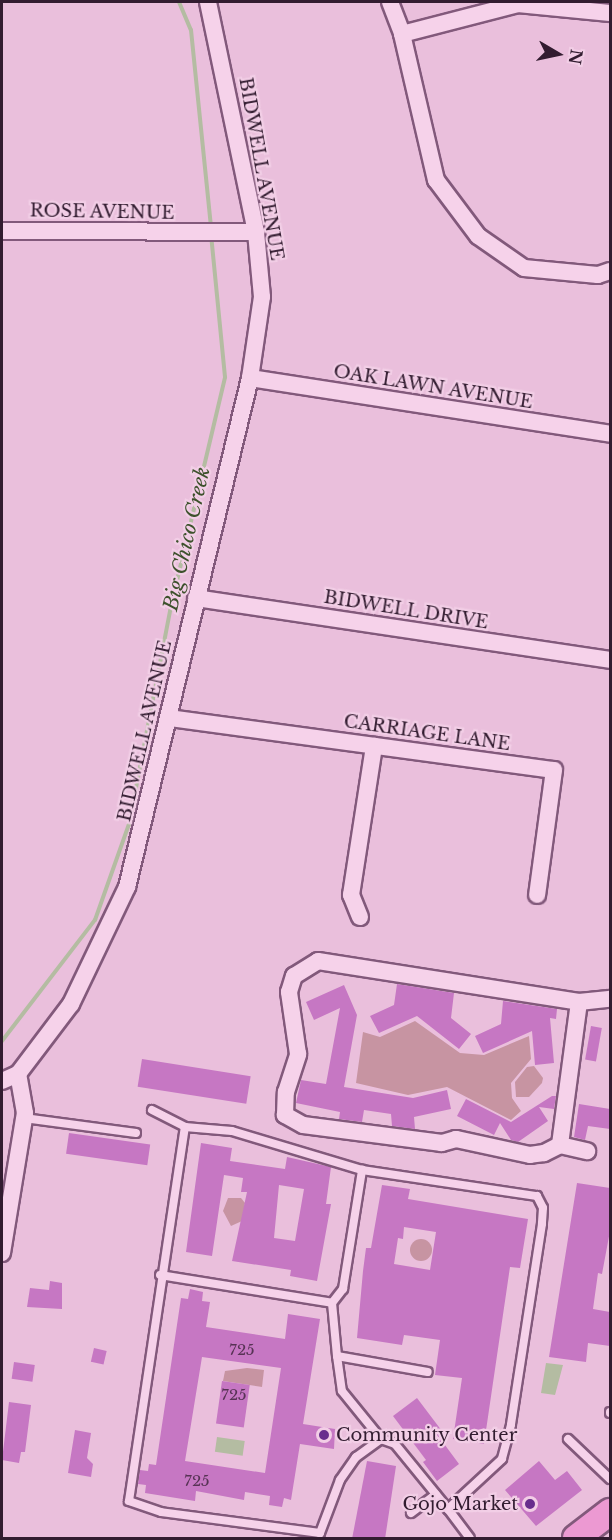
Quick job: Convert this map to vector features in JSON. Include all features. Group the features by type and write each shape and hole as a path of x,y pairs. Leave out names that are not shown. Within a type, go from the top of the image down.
{"street":[{"name":"BIDWELL AVENUE","path":"2,1081 18,1074 71,1004 127,887 250,378 262,297 256,232 208,2"},
{"path":"390,2 402,34 436,180 478,236 524,268 598,275 610,271"},
{"path":"402,34 518,2 610,13"},
{"name":"ROSE AVENUE","path":"2,231 256,232"},
{"name":"OAK LAWN AVENUE","path":"250,378 610,434"},
{"name":"BIDWELL DRIVE","path":"196,598 610,660"},
{"name":"CARRIAGE LANE","path":"169,718 554,770 537,895"},
{"path":"360,917 351,895 374,746"},
{"path":"587,1151 561,1145 530,1155 456,1139 442,1143 303,1125 285,1114 286,1092 298,1054 289,992 294,976 318,961 579,1002 609,999"},
{"path":"561,1145 579,1002"},
{"path":"2,1253 24,1118 18,1074"}],"lane":[{"path":"152,1110 185,1127 232,1131 362,1170 537,1196 543,1208 511,1424 502,1459 448,1509"},
{"path":"24,1118 136,1133"},
{"path":"185,1127 160,1275 129,1501 161,1512 320,1533 340,1480 356,1457 381,1439"},
{"path":"362,1170 343,1289 332,1303 336,1356 342,1391 381,1439 395,1444 470,1539"},
{"path":"160,1275 332,1303"},
{"path":"336,1356 428,1372"},
{"path":"568,1439 610,1479"},
{"path":"411,1513 436,1494"}],"shaded area":[{"path":"415,1021 460,1053 484,1055 529,1036 531,1059 511,1083 512,1098 521,1111 511,1120 447,1087 408,1095 356,1083 363,1032 380,1037"},
{"path":"534,1066 543,1078 542,1083 529,1097 516,1097 515,1082 527,1067"},
{"path":"228,1198 241,1198 245,1203 242,1221 231,1226 223,1211"},
{"path":"417,1239 425,1239 432,1246 432,1254 425,1261 417,1261 410,1254 410,1246"},
{"path":"546,1363 563,1365 555,1395 541,1393"},
{"path":"247,1368 264,1370 262,1387 223,1381 225,1371"},
{"path":"217,1437 245,1441 243,1456 215,1452"}],"building":[{"path":"397,984 454,993 451,1018 471,1034 459,1049 417,1016 379,1033 370,1016 394,1005"},
{"path":"344,985 357,1015 344,1087 413,1098 447,1090 451,1109 414,1117 415,1129 392,1126 391,1114 364,1110 362,1122 339,1119 340,1112 296,1103 301,1080 326,1084 340,1008 314,1020 306,1002"},
{"path":"503,1001 557,1009 556,1019 550,1018 554,1063 535,1065 532,1031 483,1053 475,1036 501,1024"},
{"path":"591,1026 602,1028 596,1061 585,1059"},
{"path":"142,1059 251,1076 246,1104 138,1087"},
{"path":"552,1096 556,1096 554,1109 539,1107 548,1121 518,1142 511,1140 500,1123 494,1135 457,1116 466,1099 511,1122"},
{"path":"579,1104 610,1109 610,1129 588,1126 585,1140 574,1137"},
{"path":"69,1133 150,1144 147,1165 66,1154"},
{"path":"201,1143 232,1148 230,1161 285,1169 287,1157 331,1167 326,1204 331,1204 317,1281 290,1276 291,1270 232,1261 247,1192 241,1192 243,1178 224,1175 212,1256 186,1252","holes":["279,1185 304,1189 295,1241 274,1238"]},
{"path":"577,1183 610,1188 610,1231 602,1274 598,1273 593,1309 610,1312 610,1346 588,1343 586,1362 549,1357"},
{"path":"382,1185 410,1189 408,1199 528,1219 520,1268 510,1267 484,1444 453,1439 462,1378 435,1375 440,1340 404,1335 402,1345 357,1338 366,1248 371,1248","holes":["404,1227 436,1232 430,1270 394,1264 398,1238 403,1239"]},
{"path":"50,1281 62,1283 62,1309 27,1307 30,1288 49,1290"},
{"path":"190,1289 203,1292 202,1301 210,1302 206,1327 285,1339 288,1314 320,1319 303,1424 335,1429 334,1449 300,1444 291,1500 284,1498 282,1507 269,1505 270,1496 245,1492 244,1500 196,1491 195,1501 145,1493 146,1485 138,1484 140,1470 148,1471 149,1464 156,1465 181,1298 188,1299","holes":["202,1357 281,1368 265,1473 185,1461"]},
{"path":"94,1348 107,1351 104,1365 91,1362"},
{"path":"14,1362 35,1365 32,1382 12,1379"},
{"path":"222,1381 250,1385 244,1427 216,1424"},
{"path":"417,1398 448,1439 439,1437 459,1464 437,1481 423,1462 426,1460 393,1416"},
{"path":"9,1402 31,1405 25,1452 21,1452 19,1463 2,1460"},
{"path":"75,1430 91,1433 87,1458 93,1464 91,1477 68,1473"},
{"path":"367,1461 396,1466 385,1539 352,1539"},
{"path":"539,1461 555,1480 567,1471 582,1490 536,1526 505,1490"}],"waterway":[{"name":"Big Chico Creek","path":"179,2 191,30 211,228"},
{"name":"Big Chico Creek","path":"2,1041 95,920 129,824 171,606 225,377 211,235"}],"place":[{"name":"Community Center","path":"324,1435"},
{"name":"Gojo Market","path":"530,1504"}]}
